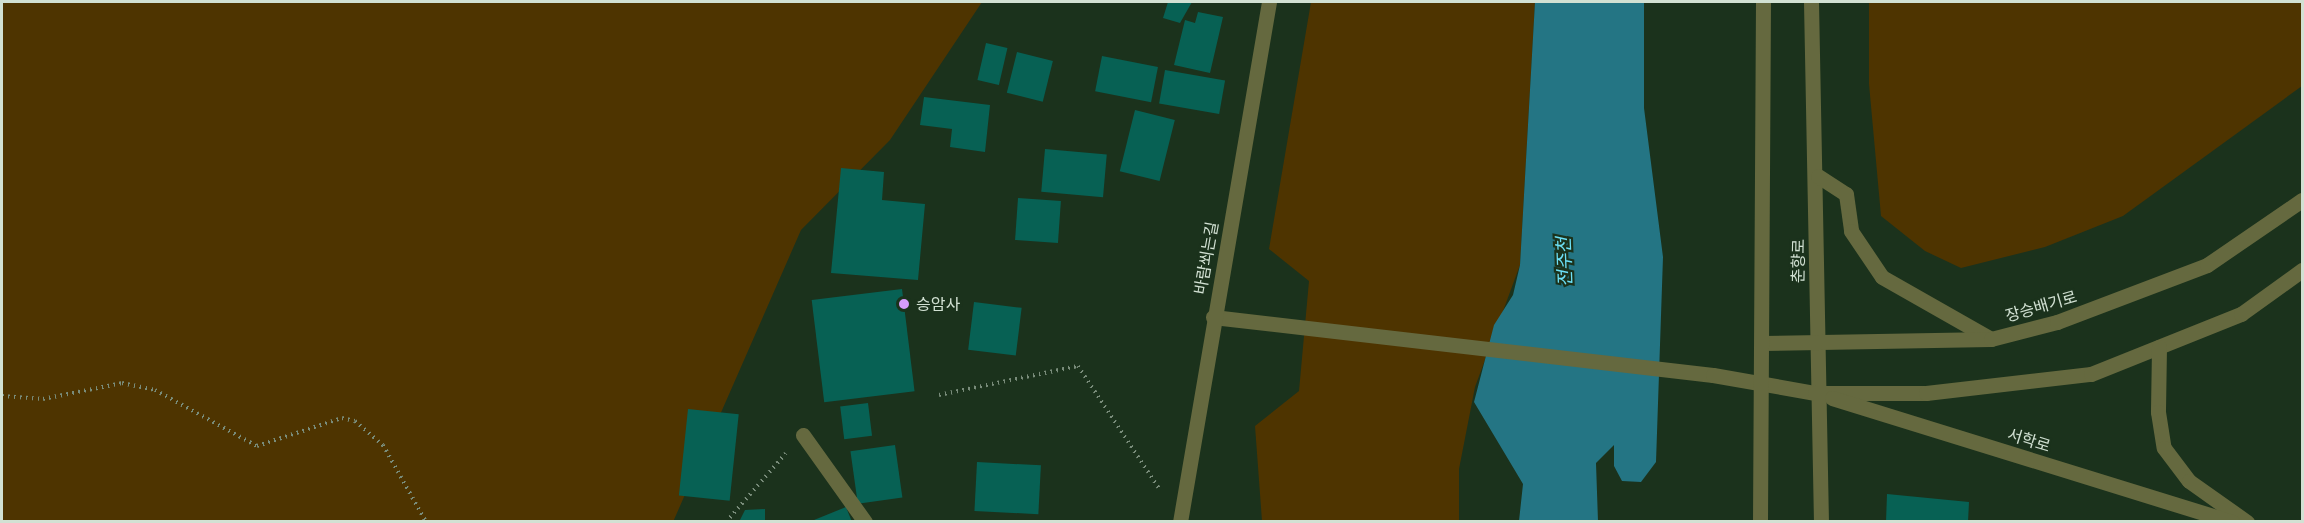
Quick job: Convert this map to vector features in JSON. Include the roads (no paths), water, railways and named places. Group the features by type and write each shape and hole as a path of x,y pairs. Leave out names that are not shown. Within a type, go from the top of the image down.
{"street":[{"name":"바람쐬는길","path":"1180,521 1213,317 1269,2"},
{"name":"춘향로","path":"1760,522 1763,2"},
{"name":"춘향로","path":"1811,2 1818,176 1815,393 1823,460 1821,522"},
{"path":"1818,176 1845,194 1851,231 1882,277 1991,339"},
{"name":"장승배기로","path":"1762,343 1815,345 1991,339 2057,322 2207,265 2302,200"},
{"path":"1213,317 1278,327 1713,375 1815,393 1926,393 2091,374 2241,314 2302,270"},
{"path":"2158,347 2158,412 2164,448 2189,481 2247,522"},
{"name":"서학로","path":"1815,393 2232,522"},
{"path":"803,435 865,522"}],"water":[{"name":"전주천","path":"1535,2 1644,2 1644,108 1663,257 1656,462 1641,482 1622,481 1614,466 1614,445 1596,463 1598,521 1519,521 1523,484 1474,402 1494,325 1513,295 1520,265"}],"place":[{"name":"승암사","path":"904,304"}]}
